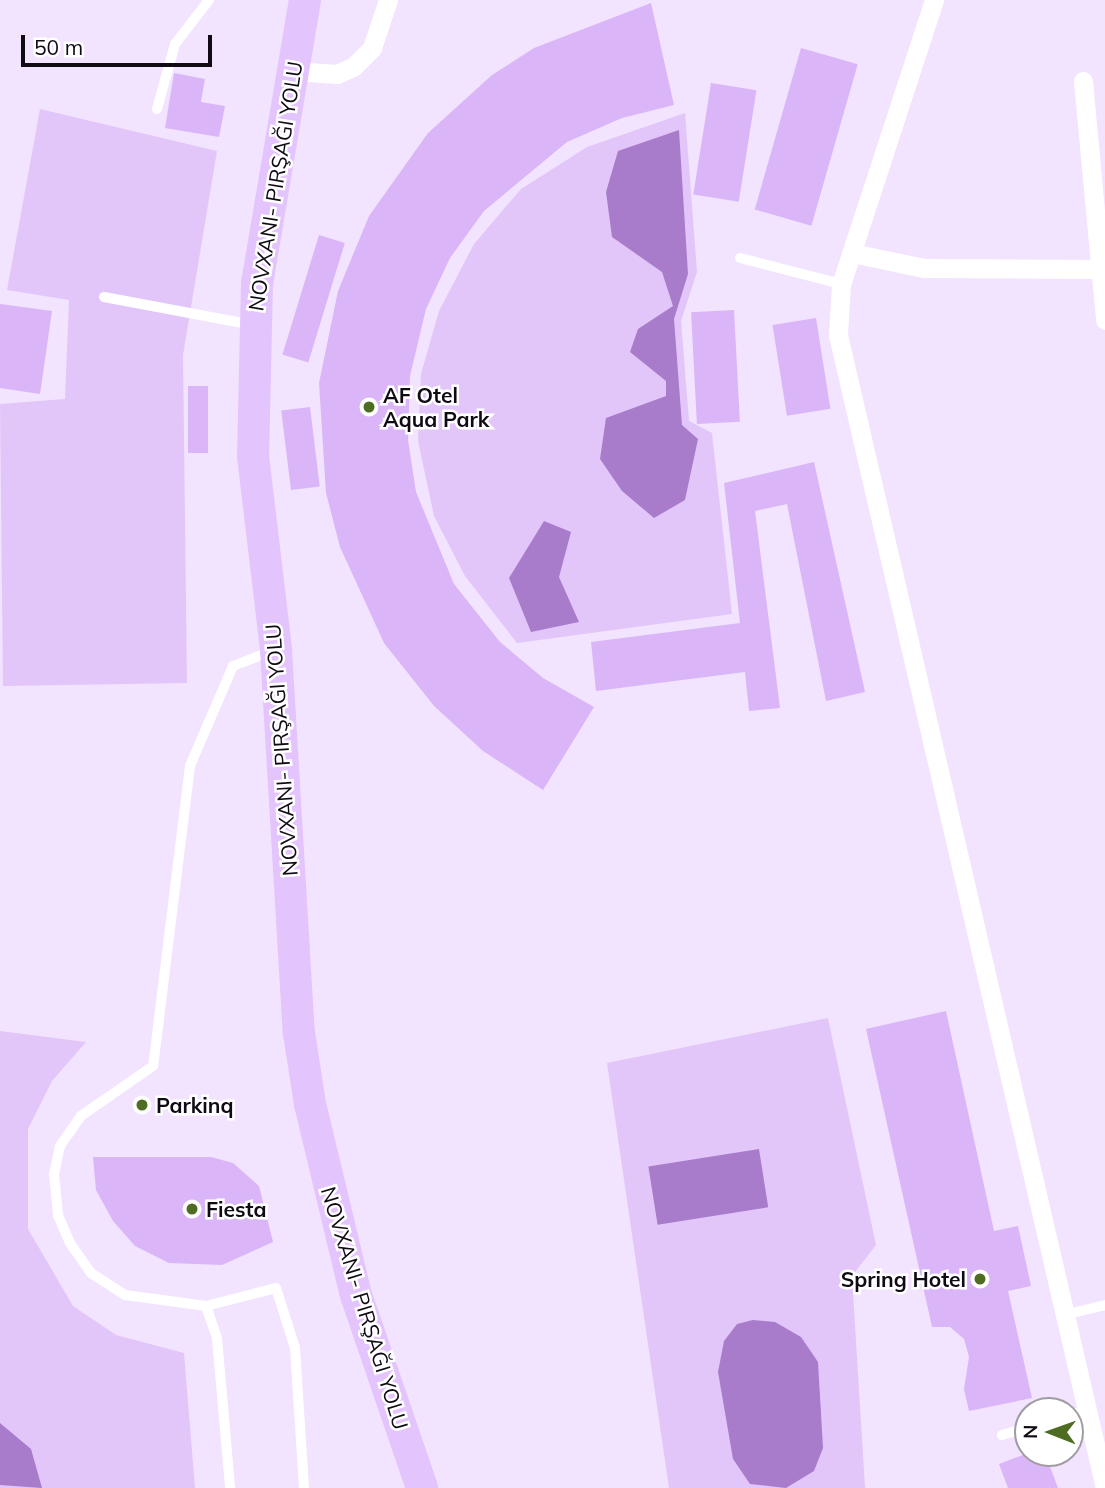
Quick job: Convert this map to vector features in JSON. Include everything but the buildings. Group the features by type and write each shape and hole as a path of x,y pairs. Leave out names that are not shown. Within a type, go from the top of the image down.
{"main road":[{"path":"305,0 254,325 253,456 276,650 299,1033 310,1104 356,1295 422,1488"}],"street":[{"path":"293,71 337,74 353,67 372,48 388,0"},
{"path":"934,0 841,284 837,324 845,380 1060,1316 1073,1397"},
{"path":"1083,81 1103,269 1105,320"},
{"path":"852,253 924,268 1103,269"},
{"path":"1084,1434 1105,1488"}],"lane":[{"path":"157,109 175,44 209,0"},
{"path":"740,258 841,284"},
{"path":"104,297 254,325"},
{"path":"276,650 233,666 190,766 153,1066 81,1116 60,1146 54,1174 58,1214 91,1273 125,1295 206,1306 276,1288 283,1300 295,1348 304,1488"},
{"path":"1060,1316 1105,1305"},
{"path":"206,1306 217,1338 230,1488"},
{"path":"1002,1435 1014,1431"}],"shaded area":[{"path":"40,109 217,151 183,355 187,683 3,686 0,404 65,399 69,300 7,290"},
{"path":"685,113 697,272 681,321 689,421 712,433 732,614 517,643 465,576 434,516 418,441 421,374 439,311 474,244 521,189 587,147"},
{"path":"679,130 688,274 674,319 682,425 698,439 685,500 654,518 622,491 600,459 606,418 666,396 666,381 630,352 638,329 673,306 662,272 612,237 606,192 618,151"},
{"path":"544,521 571,532 559,577 579,622 531,632 509,578"},
{"path":"828,1018 876,1245 852,1276 865,1488 669,1488 607,1063"},
{"path":"0,1031 86,1042 52,1081 28,1129 28,1229 73,1306 116,1335 184,1353 195,1488 0,1488"},
{"path":"759,1149 768,1207 658,1225 648,1167"},
{"path":"753,1320 775,1322 801,1337 818,1362 823,1448 814,1471 786,1488 750,1484 733,1459 718,1372 724,1341 737,1324"},
{"path":"0,1423 31,1449 42,1488 0,1485"}],"place":[{"name":"AF Otel Aqua Park","path":"369,407"},
{"name":"Parkinq","path":"142,1105"},
{"name":"Fiesta","path":"192,1209"},
{"name":"Spring Hotel","path":"980,1279"}]}
